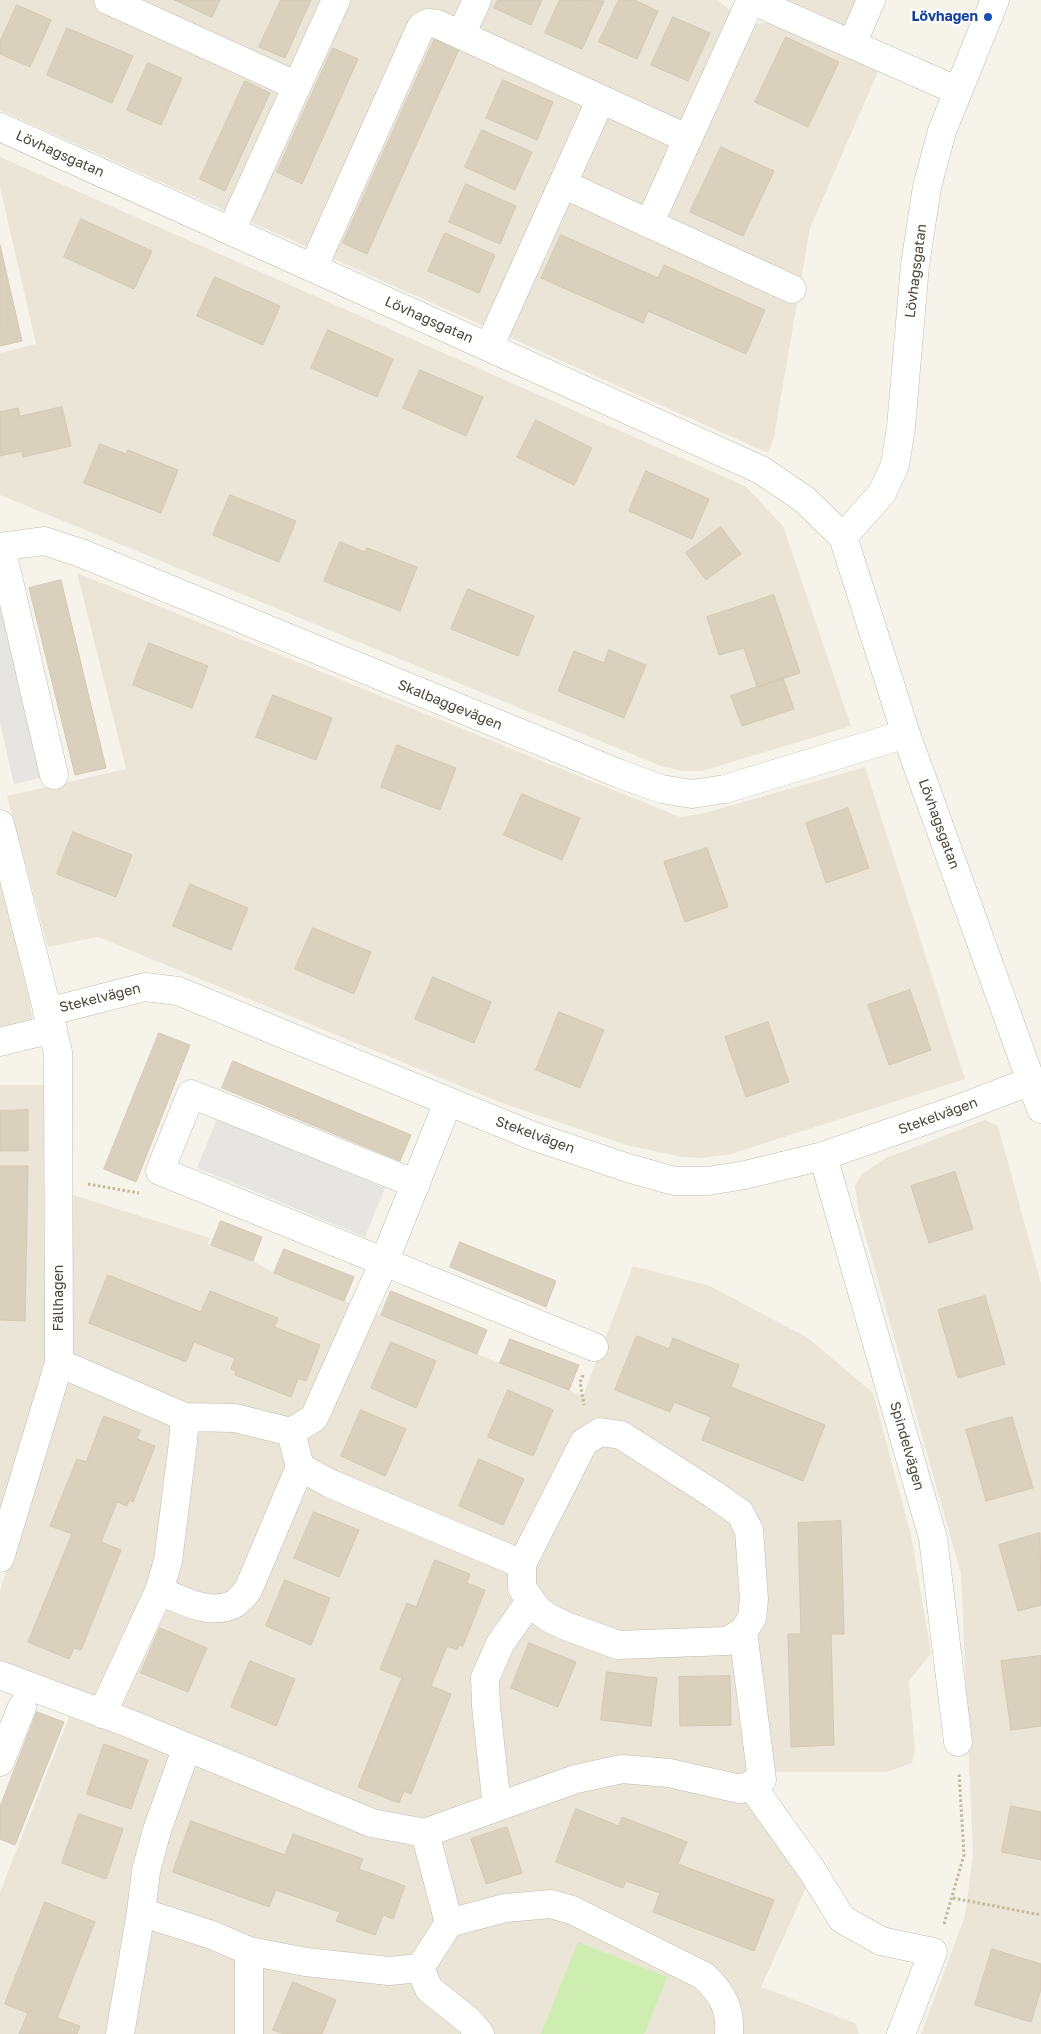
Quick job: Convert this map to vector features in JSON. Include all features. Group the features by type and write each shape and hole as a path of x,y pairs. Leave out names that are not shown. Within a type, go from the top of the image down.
{"street":[{"path":"231,231 336,0"},
{"path":"461,35 477,0"},
{"path":"649,224 751,0 958,91"},
{"path":"852,44 871,0"},
{"name":"Lövhagsgatan","path":"843,537 882,493 896,465 915,265 927,186 942,130 995,0"},
{"path":"115,2 297,86"},
{"path":"313,268 421,27 428,23 437,24 688,139"},
{"path":"489,347 601,100"},
{"name":"Lövhagsgatan","path":"0,127 760,470 805,500 843,537 906,734 1041,1108"},
{"path":"562,184 792,290"},
{"name":"Skalbaggevägen","path":"1,547 44,541 81,554 661,789 692,794 725,789 906,734"},
{"path":"1,547 54,775"},
{"name":"Fällhagen","path":"0,824 58,1052 59,1363 0,1558"},
{"name":"Stekelvägen","path":"50,1021 145,986 178,991 533,1136 628,1168 674,1181 708,1181 727,1178 823,1156 958,1109 1031,1081"},
{"path":"0,1042 50,1021"},
{"path":"416,1184 191,1094 160,1171 594,1347"},
{"path":"59,1363 185,1417 235,1418 291,1432 314,1418 384,1262 448,1102"},
{"name":"Spindelvägen","path":"823,1156 933,1538 958,1742"},
{"path":"102,1714 158,1591 168,1560 185,1417"},
{"path":"158,1591 201,1607 219,1609 234,1603 248,1590 300,1467 291,1432"},
{"path":"600,1432 620,1435 706,1489 740,1513 749,1530 754,1599 752,1618 743,1632 727,1641 618,1645 549,1618 530,1601 522,1588 522,1564 584,1442 595,1435 600,1432"},
{"path":"300,1467 331,1484 522,1564"},
{"path":"496,1807 485,1678 500,1644 530,1601"},
{"path":"0,1675 187,1747 372,1823 425,1833 576,1780 622,1769 669,1773 740,1789 762,1780 743,1632"},
{"path":"0,1762 22,1707"},
{"path":"120,2034 146,1872 157,1830 187,1747"},
{"path":"751,1785 811,1869 842,1919 881,1941 933,1952 901,2034"},
{"path":"425,1833 449,1923"},
{"path":"420,1968 449,1923 505,1908 551,1904 572,1910 704,1976 718,1989 724,2001 730,2026 729,2034"},
{"path":"141,1912 212,1935 249,1951 306,1962 388,1971 420,1968"},
{"path":"249,1951 249,2034"},
{"path":"420,1968 429,1989 469,2021 480,2034"}],"path":[{"path":"58,1179 141,1193 151,1187 160,1171"},
{"path":"594,1347 580,1382 584,1406 595,1435"},
{"path":"933,1952 953,1898 964,1855 958,1742"},
{"path":"953,1898 1041,1915"}],"shaded area":[{"path":"0,0 718,0 731,11 732,23 747,29 756,24 770,22 880,67 810,228 774,437 768,453 0,110"},
{"path":"770,0 860,0 845,25 838,27"},
{"path":"0,157 745,486 783,526 851,726 702,771 682,771 661,766 0,495 0,353 36,344 0,187"},
{"path":"77,573 680,817 705,813 865,767 965,1079 731,1154 702,1158 682,1157 627,1145 502,1103 98,937 48,947 7,796 126,769"},
{"path":"0,601 40,778 14,784 0,723"},
{"path":"0,878 30,1001 32,1020 26,1026 0,1031"},
{"path":"0,1085 46,1085 51,1361 0,1525"},
{"path":"217,1119 385,1188 365,1237 197,1168"},
{"path":"985,1120 998,1126 1041,1284 1041,2034 921,2034 965,1916 973,1855 961,1574 859,1213 855,1186 861,1175 886,1158"},
{"path":"70,1194 210,1238 208,1244 253,1261 274,1273 583,1396 633,1266 710,1286 808,1338 873,1393 911,1535 931,1653 909,1681 915,1750 912,1763 887,1772 770,1772 772,1793 788,1830 806,1888 761,1987 855,2023 859,2034 0,2034 0,1892 78,1694 0,1662 0,1591 67,1369"}],"green space":[{"path":"578,1942 667,1977 644,2034 541,2034"}],"building":[{"path":"175,0 220,0 212,17"},
{"path":"281,0 311,0 285,58 259,47"},
{"path":"498,0 542,0 531,25 494,8"},
{"path":"560,0 604,1 582,49 545,33"},
{"path":"619,0 634,0 658,11 637,59 599,42"},
{"path":"17,5 51,20 30,67 0,54 0,42"},
{"path":"673,17 710,33 688,81 651,65"},
{"path":"67,28 133,56 112,103 47,75"},
{"path":"436,36 460,47 367,254 343,243"},
{"path":"786,37 839,62 808,127 755,102"},
{"path":"333,48 358,59 302,184 277,172"},
{"path":"148,63 182,78 161,125 127,110"},
{"path":"503,80 553,102 537,140 486,118"},
{"path":"245,81 270,93 225,191 200,179"},
{"path":"482,130 532,152 515,190 465,167"},
{"path":"721,147 774,171 743,236 690,212"},
{"path":"466,184 516,206 500,244 449,222"},
{"path":"81,219 152,251 134,289 64,257"},
{"path":"445,233 495,255 479,293 428,271"},
{"path":"561,235 658,278 664,265 765,310 746,354 648,311 643,323 541,278"},
{"path":"0,245 22,341 0,346"},
{"path":"215,277 280,306 263,345 197,316"},
{"path":"328,330 393,359 377,397 311,368"},
{"path":"420,370 483,397 466,436 403,408"},
{"path":"62,407 71,446 23,457 22,451 0,456 0,412 18,408 20,416"},
{"path":"536,420 592,448 574,485 517,457"},
{"path":"100,444 126,454 128,450 178,470 161,513 84,483"},
{"path":"646,471 709,499 692,539 629,511"},
{"path":"230,495 296,521 279,562 213,535"},
{"path":"721,527 741,554 706,580 686,553"},
{"path":"340,542 365,552 367,548 417,567 400,611 324,581"},
{"path":"61,580 106,768 75,775 29,588"},
{"path":"468,589 534,616 518,656 451,629"},
{"path":"774,595 800,673 757,687 744,648 719,655 707,617"},
{"path":"149,643 208,666 192,708 133,685"},
{"path":"609,650 646,665 624,718 558,691 574,651 604,663"},
{"path":"783,678 794,709 742,726 731,696"},
{"path":"273,695 332,718 316,760 256,737"},
{"path":"397,745 456,768 440,810 381,787"},
{"path":"522,794 580,818 562,860 504,835"},
{"path":"848,808 869,868 826,883 806,823"},
{"path":"73,832 132,855 116,897 57,874"},
{"path":"707,848 728,907 685,922 664,862"},
{"path":"190,884 248,908 231,950 173,926"},
{"path":"313,928 371,952 354,994 295,969"},
{"path":"433,977 491,1002 474,1043 415,1019"},
{"path":"910,990 931,1050 889,1065 868,1005"},
{"path":"559,1012 604,1030 580,1088 536,1070"},
{"path":"768,1022 789,1082 746,1097 725,1037"},
{"path":"159,1033 190,1045 136,1182 104,1169"},
{"path":"233,1061 411,1135 400,1161 222,1088"},
{"path":"28,1110 28,1151 0,1151 0,1111"},
{"path":"0,1166 28,1166 25,1321 0,1320"},
{"path":"955,1172 973,1229 929,1243 911,1186"},
{"path":"221,1221 262,1237 253,1261 211,1245"},
{"path":"460,1242 556,1281 546,1307 450,1267"},
{"path":"284,1249 354,1277 344,1301 274,1273"},
{"path":"108,1275 201,1312 210,1291 278,1318 274,1327 320,1345 306,1381 298,1378 291,1397 235,1375 236,1371 231,1369 235,1358 194,1342 186,1362 89,1323"},
{"path":"391,1291 487,1330 477,1354 381,1315"},
{"path":"985,1296 1005,1364 958,1378 938,1310"},
{"path":"637,1336 669,1349 673,1338 739,1365 731,1387 825,1425 803,1481 702,1440 711,1417 674,1402 670,1412 615,1390"},
{"path":"510,1339 579,1365 569,1390 500,1363"},
{"path":"391,1342 436,1361 416,1408 371,1388"},
{"path":"508,1390 553,1410 533,1456 488,1437"},
{"path":"361,1410 406,1429 385,1476 341,1456"},
{"path":"104,1416 140,1430 137,1439 155,1446 133,1502 129,1500 127,1506 117,1502 101,1542 121,1550 81,1650 74,1648 69,1659 28,1642 72,1534 50,1526 77,1459 86,1462"},
{"path":"1012,1417 1033,1488 986,1501 966,1430"},
{"path":"479,1459 524,1479 503,1525 459,1506"},
{"path":"314,1512 359,1530 339,1577 294,1558"},
{"path":"841,1521 844,1634 831,1634 834,1745 791,1747 788,1634 801,1634 798,1523"},
{"path":"1040,1533 1041,1605 1018,1611 999,1545"},
{"path":"435,1560 470,1574 467,1583 485,1590 463,1646 459,1645 457,1650 447,1646 431,1686 451,1694 411,1794 404,1791 399,1803 358,1787 402,1678 380,1669 407,1603 416,1607"},
{"path":"285,1580 330,1598 311,1645 266,1626"},
{"path":"160,1628 207,1648 188,1692 141,1673"},
{"path":"529,1643 576,1662 558,1707 511,1688"},
{"path":"1041,1656 1041,1726 1011,1730 1001,1661"},
{"path":"250,1661 295,1679 276,1726 231,1707"},
{"path":"607,1672 657,1678 651,1726 601,1720"},
{"path":"730,1676 731,1725 680,1726 679,1677"},
{"path":"37,1712 64,1722 15,1845 0,1839 0,1807"},
{"path":"104,1744 148,1760 131,1809 87,1794"},
{"path":"1011,1806 1041,1812 1041,1860 1002,1852"},
{"path":"576,1809 619,1826 622,1817 687,1842 678,1864 774,1900 754,1951 653,1912 660,1893 626,1881 623,1888 556,1862"},
{"path":"79,1814 123,1829 106,1879 62,1863"},
{"path":"191,1821 285,1855 293,1834 363,1859 359,1869 405,1886 393,1919 383,1915 375,1935 336,1921 340,1912 276,1890 269,1907 173,1872"},
{"path":"507,1827 522,1873 486,1884 471,1839"},
{"path":"45,1902 95,1922 57,2018 80,2026 77,2034 19,2034 28,2013 5,2004"},
{"path":"992,1949 1041,1964 1041,1989 1031,2022 975,2005"},
{"path":"293,1982 336,2000 322,2034 284,2034 273,2030"}],"place":[{"name":"Lövhagen","path":"988,17"}]}
